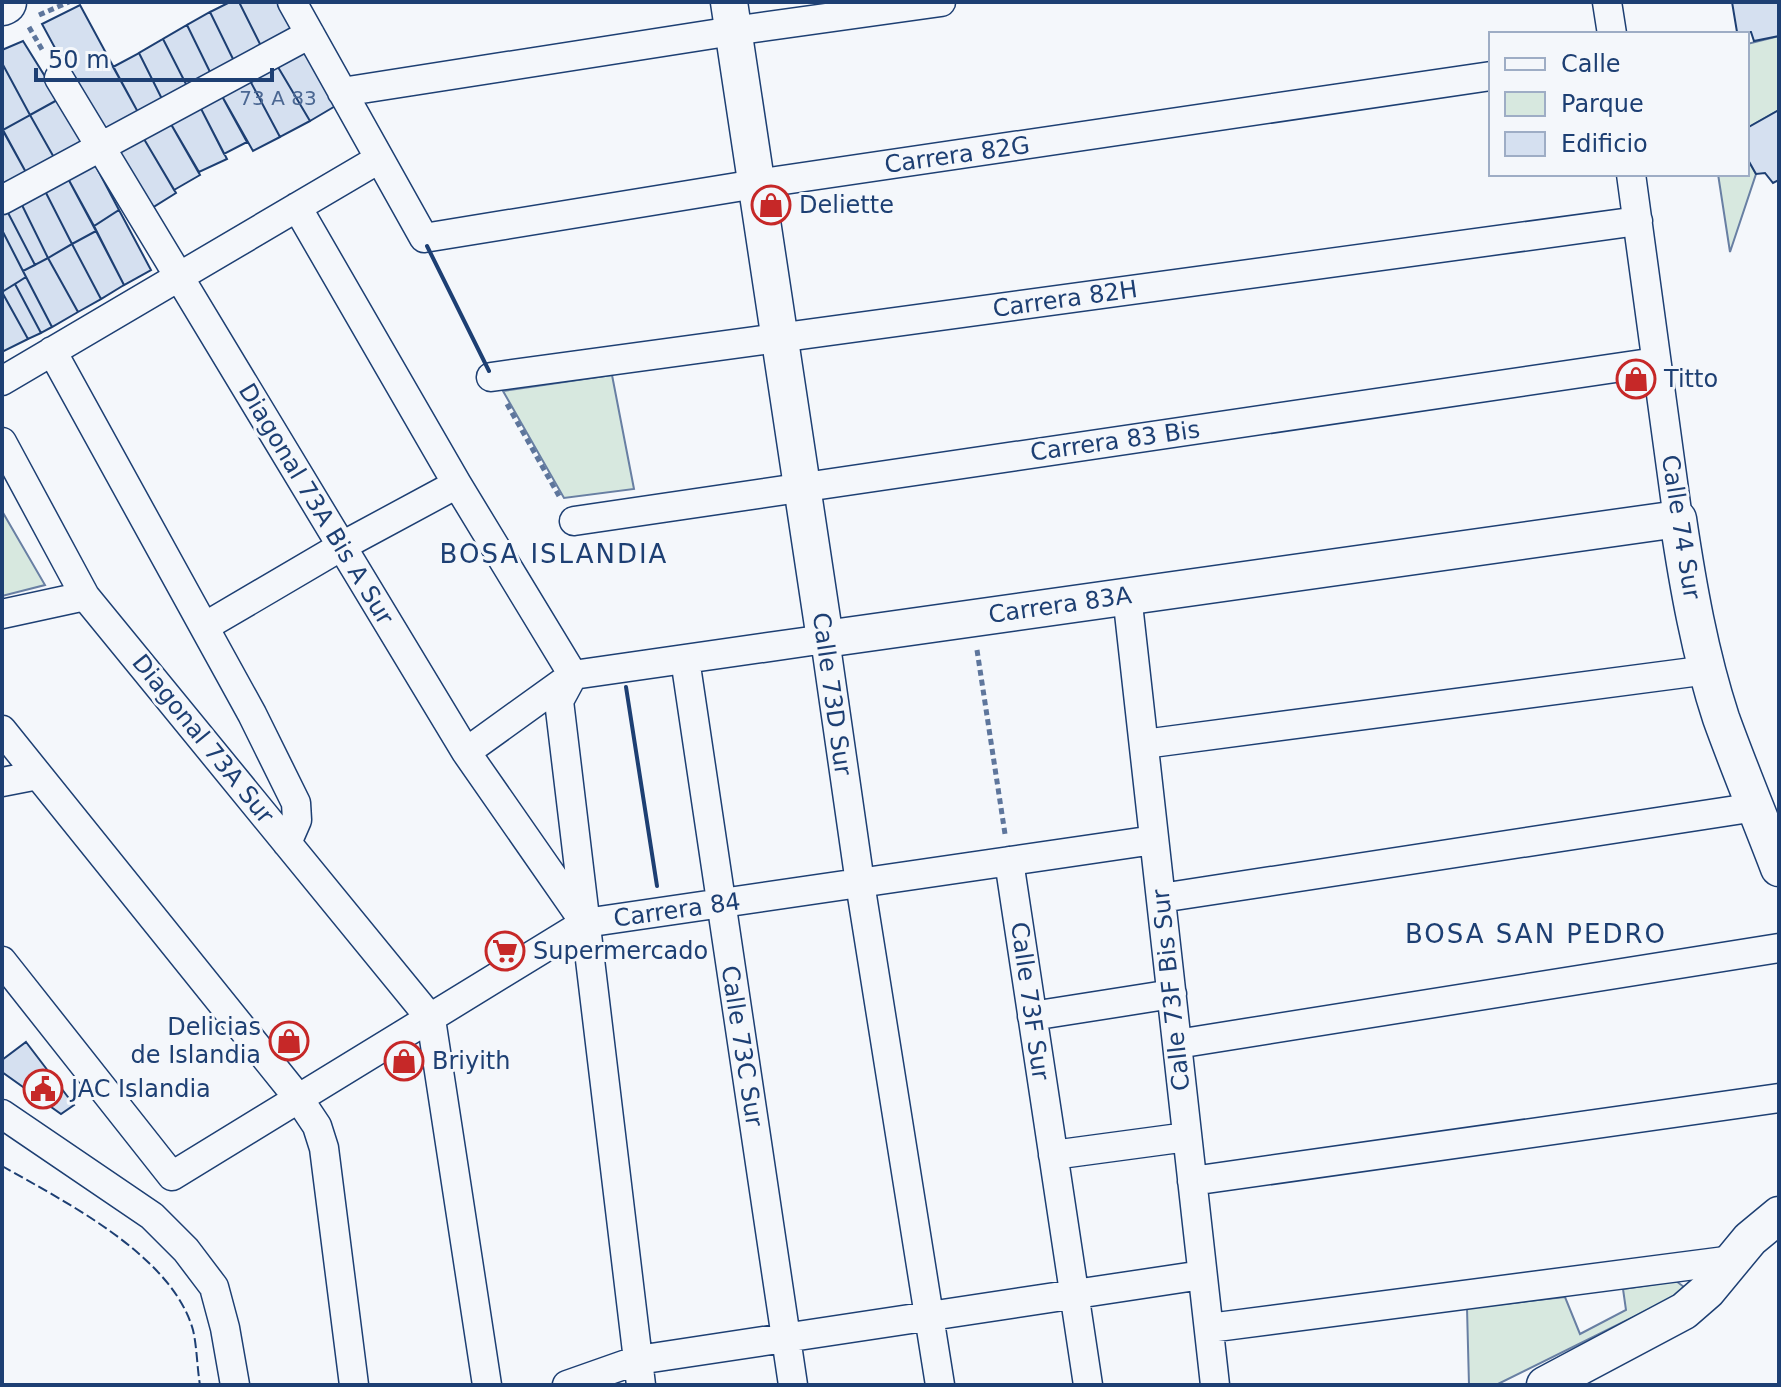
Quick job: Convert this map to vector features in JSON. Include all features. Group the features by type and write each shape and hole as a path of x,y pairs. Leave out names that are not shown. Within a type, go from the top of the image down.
{"street":[{"path":"2,381 379,159 292,2"},
{"path":"342,92 731,17 941,2"},
{"path":"1607,2 1612,32"},
{"name":"Calle 73D Sur","path":"731,17 860,883 940,1385"},
{"path":"2,200 310,34"},
{"name":"Carrera 82G","path":"379,159 424,238 756,184 1489,76"},
{"name":"Diagonal 73A Bis A Sur","path":"59,78 466,752 585,923"},
{"name":"Calle 74 Sur","path":"1631,176 1688,585 1721,718 1779,868"},
{"path":"297,207 457,484 573,675 559,701 640,1372"},
{"name":"Carrera 82H","path":"491,377 1638,221"},
{"path":"52,351 252,714 296,803 297,820 287,843"},
{"name":"Carrera 83 Bis","path":"574,521 1656,362"},
{"name":"Diagonal 73A Sur","path":"2,442 85,596 431,1019"},
{"path":"204,627 342,546 457,484"},
{"name":"Carrera 83A","path":"466,752 573,675 1678,519"},
{"name":"Calle 73F Bis Sur","path":"1127,595 1215,1385"},
{"path":"2,614 85,596"},
{"name":"Calle 73C Sur","path":"685,659 793,1385"},
{"path":"1144,744 1708,670"},
{"path":"2,730 299,1099 317,1126 324,1148 354,1385"},
{"path":"2,782 38,775"},
{"path":"1161,898 1756,807"},
{"name":"Carrera 84","path":"2,961 172,1176 585,923 1154,840"},
{"name":"Calle 73F Sur","path":"1009,861 1088,1385"},
{"path":"1177,1044 1779,948"},
{"path":"1032,1016 1172,994"},
{"path":"431,1019 487,1385"},
{"path":"1192,1181 1779,1098"},
{"path":"2,1114 152,1216 186,1250 214,1287 235,1385"},
{"path":"1053,1155 1187,1137"},
{"path":"1545,1385 1684,1311 1707,1291 1750,1239 1775,1228"},
{"path":"1209,1328 1733,1260"},
{"path":"567,1385 640,1372 786,1338 1202,1275"}],"path":[{"path":"10,9 59,78"},
{"path":"491,377 574,521"},
{"path":"972,617 1009,861"}],"green space":[{"path":"1779,36 1779,110 1749,127 1749,44"},
{"path":"1749,162 1756,174 1730,252 1718,176 1749,176"},
{"path":"612,375 634,489 564,498 503,391"},
{"path":"2,511 45,585 2,596"},
{"path":"1676,1281 1688,1290 1496,1385 1469,1385 1467,1308 1565,1297 1580,1334 1626,1310 1623,1289"}],"building":[{"path":"230,2 239,2 262,48 235,63 210,12"},
{"path":"239,2 281,2 295,30 262,48"},
{"path":"1732,2 1779,2 1779,36 1754,41 1751,32 1737,32"},
{"path":"80,5 139,114 101,133 42,24"},
{"path":"210,12 235,63 211,74 187,25"},
{"path":"187,25 211,74 188,88 163,39"},
{"path":"163,39 188,88 164,103 139,53"},
{"path":"23,41 59,99 30,115 2,63 2,50"},
{"path":"302,49 337,105 310,121 275,62"},
{"path":"139,53 164,103 139,114 113,67"},
{"path":"275,62 310,121 280,137 247,75"},
{"path":"2,63 30,115 3,130 2,129"},
{"path":"247,75 280,137 253,151 218,89"},
{"path":"218,89 247,142 224,154 197,101"},
{"path":"59,99 86,146 56,161 30,115"},
{"path":"197,101 227,159 199,172 168,119"},
{"path":"1779,110 1779,180 1773,183 1765,173 1756,174 1749,162 1749,127"},
{"path":"30,115 56,161 28,176 3,130"},
{"path":"168,119 200,175 174,190 141,134"},
{"path":"2,129 28,176 5,189 2,183"},
{"path":"141,134 176,193 147,211 112,153"},
{"path":"91,157 119,210 94,226 65,173"},
{"path":"65,173 96,231 72,244 43,187"},
{"path":"43,187 72,244 48,258 19,199"},
{"path":"19,199 48,258 35,265 5,207"},
{"path":"5,207 35,265 23,271 2,230 2,209"},
{"path":"119,210 151,270 124,285 94,226"},
{"path":"2,230 26,277 2,292"},
{"path":"96,231 124,285 101,299 72,244"},
{"path":"72,244 101,299 78,312 48,258"},
{"path":"48,258 78,312 52,327 23,271"},
{"path":"26,277 52,327 41,333 15,284"},
{"path":"15,284 41,333 28,339 2,292"},
{"path":"2,292 28,339 2,352"},
{"name":"JAC Islandia","path":"26,1042 74,1105 61,1114 2,1072 2,1060"}],"fence":[{"path":"2,1166 113,1233 163,1278 181,1303 193,1330 200,1385"}],"wall":[{"path":"427,246 489,371"},
{"path":"626,687 657,886"}],"place":[{"name":"Deliette","path":"771,205"},
{"name":"Titto","path":"1636,379"},
{"name":"Supermercado","path":"505,951"},
{"name":"Delicias de Islandia","path":"289,1041"},
{"name":"Briyith","path":"404,1061"},
{"name":"JAC Islandia","path":"43,1089"}],"district":[{"name":"BOSA ISLANDIA","path":"554,554"},
{"name":"BOSA SAN PEDRO","path":"1536,934"}]}
